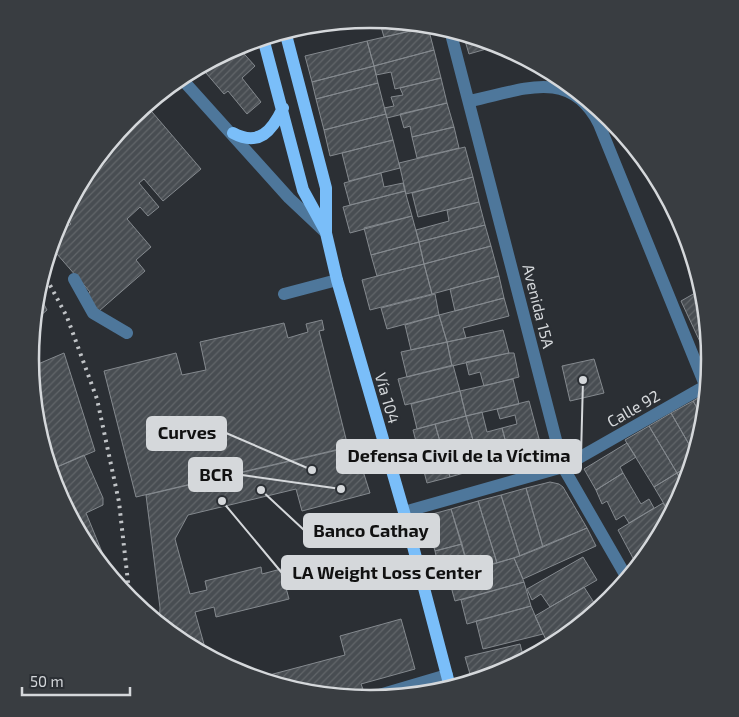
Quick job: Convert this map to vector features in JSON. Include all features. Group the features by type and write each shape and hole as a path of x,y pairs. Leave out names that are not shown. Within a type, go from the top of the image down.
{"main road":[{"name":"Vía 104","path":"286,39 326,188 326,233 337,280 404,512 448,680"},
{"name":"Vía 104","path":"265,44 303,190 326,233"},
{"path":"233,133 244,139 252,139 263,135 272,128 283,108"}],"street":[{"name":"Avenida 15A","path":"452,38 563,467 623,571"},
{"path":"186,83 233,133 289,198 326,233"},
{"path":"470,101 539,87 559,87"},
{"path":"592,114 599,124 700,371"},
{"path":"74,279 93,313 127,333"},
{"path":"284,294 337,280"},
{"name":"Calle 92","path":"404,512 563,467 699,389"}],"building":[{"path":"381,28 414,30 384,37"},
{"path":"414,30 430,33 434,50 374,66 367,41"},
{"path":"367,41 374,66 312,82 305,56"},
{"path":"465,42 486,49 469,54"},
{"path":"434,50 441,78 395,89 391,72 376,75 374,66"},
{"path":"243,53 255,66 242,78 261,102 247,114 228,91 224,94 205,72"},
{"path":"374,66 378,83 316,99 312,82"},
{"path":"441,78 447,103 387,118 384,108 394,106 391,97 403,95 400,88"},
{"path":"378,83 386,114 324,130 316,99"},
{"path":"447,103 454,127 412,137 410,126 404,128 400,114"},
{"path":"151,110 201,169 163,201 144,179 139,183 159,207 148,216 140,207 127,219 151,247 136,260 145,271 99,311 85,296 90,292 56,253 67,225 71,224 69,221 73,212 94,175 135,124"},
{"path":"386,114 393,140 330,156 324,130"},
{"path":"454,127 459,148 417,158 412,137"},
{"path":"393,140 400,168 349,181 342,153"},
{"path":"465,147 473,177 406,194 399,163"},
{"path":"381,173 384,187 403,183 405,191 350,205 344,183"},
{"path":"473,177 479,202 418,217 412,193"},
{"path":"405,191 412,216 350,233 343,207"},
{"path":"479,202 485,225 419,242 416,230 449,221 447,210"},
{"path":"412,216 419,242 371,255 364,228"},
{"path":"485,225 491,246 424,264 419,242"},
{"path":"419,242 424,264 377,276 371,255"},
{"path":"491,246 499,276 432,294 424,264"},
{"path":"424,264 432,294 370,310 362,280"},
{"path":"499,276 504,298 455,311 450,289"},
{"path":"435,294 439,315 387,329 381,308"},
{"path":"694,294 700,342 681,301"},
{"path":"504,298 509,316 463,328 466,338 447,342 439,315"},
{"path":"43,303 47,310 41,315"},
{"path":"439,315 447,342 411,350 405,325"},
{"path":"322,320 324,330 319,331 348,447 136,497 104,371 176,353 182,375 206,370 200,342 284,323 288,338 308,332 306,324"},
{"path":"503,330 509,353 452,366 447,342"},
{"path":"447,342 452,366 407,377 401,352"},
{"path":"64,353 95,451 57,467 41,402 39,364"},
{"path":"514,353 519,377 484,386 480,372 469,375 466,362"},
{"path":"594,359 604,393 570,401 562,366"},
{"path":"453,365 460,391 405,405 398,379"},
{"path":"513,379 519,404 466,416 460,391"},
{"path":"460,391 466,416 417,429 411,404"},
{"path":"698,398 697,408 693,401"},
{"path":"529,401 542,450 510,458 502,428 517,424 515,415 500,419 497,409"},
{"path":"693,401 697,408 689,444 671,413"},
{"path":"482,412 487,432 502,428 510,458 481,468 466,416"},
{"path":"671,413 689,444 681,471 677,473 649,426"},
{"path":"466,416 481,468 450,477 435,424"},
{"path":"435,424 450,477 427,483 413,430"},
{"path":"649,426 677,473 654,487 625,440"},
{"path":"627,443 636,457 620,467 623,473 596,490 584,469"},
{"path":"355,446 370,493 302,511 296,489 188,515 175,539 190,594 207,590 205,581 261,567 262,574 281,569 289,599 216,617 214,607 195,612 204,645 160,614 146,495"},
{"path":"84,455 103,498 103,505 86,513 103,554 83,524 57,467"},
{"path":"623,473 641,504 649,499 654,508 629,523 624,515 616,520 607,501 602,504 596,490"},
{"path":"677,473 679,476 665,506 654,487"},
{"path":"550,482 563,487 587,528 543,547 526,488"},
{"path":"526,488 543,547 520,556 501,495"},
{"path":"501,495 520,556 497,563 478,501"},
{"path":"478,501 497,563 469,571 451,509"},
{"path":"663,503 665,506 633,558 618,530"},
{"path":"451,509 462,544 435,551 425,516"},
{"path":"587,528 596,546 523,579 514,558"},
{"path":"462,544 469,571 454,575 450,563 438,565 435,551"},
{"path":"583,557 597,580 550,607 541,594 532,600 527,589"},
{"path":"514,558 524,582 455,601 448,576"},
{"path":"524,582 531,606 467,624 461,600"},
{"path":"584,587 594,602 545,639 535,616"},
{"path":"531,606 543,634 483,649 476,621"},
{"path":"401,619 415,669 361,684 363,690 326,687 272,674 345,655 340,636"},
{"path":"520,644 522,652 470,674 465,657"}],"railway":[{"path":"48,281 67,317 97,399 119,502 128,585"}],"place":[{"name":"Defensa Civil de la Víctima","path":"583,380"},
{"name":"Curves","path":"312,470"},
{"name":"BCR","path":"341,489"},
{"name":"Banco Cathay","path":"261,490"},
{"name":"LA Weight Loss Center","path":"222,501"}]}
